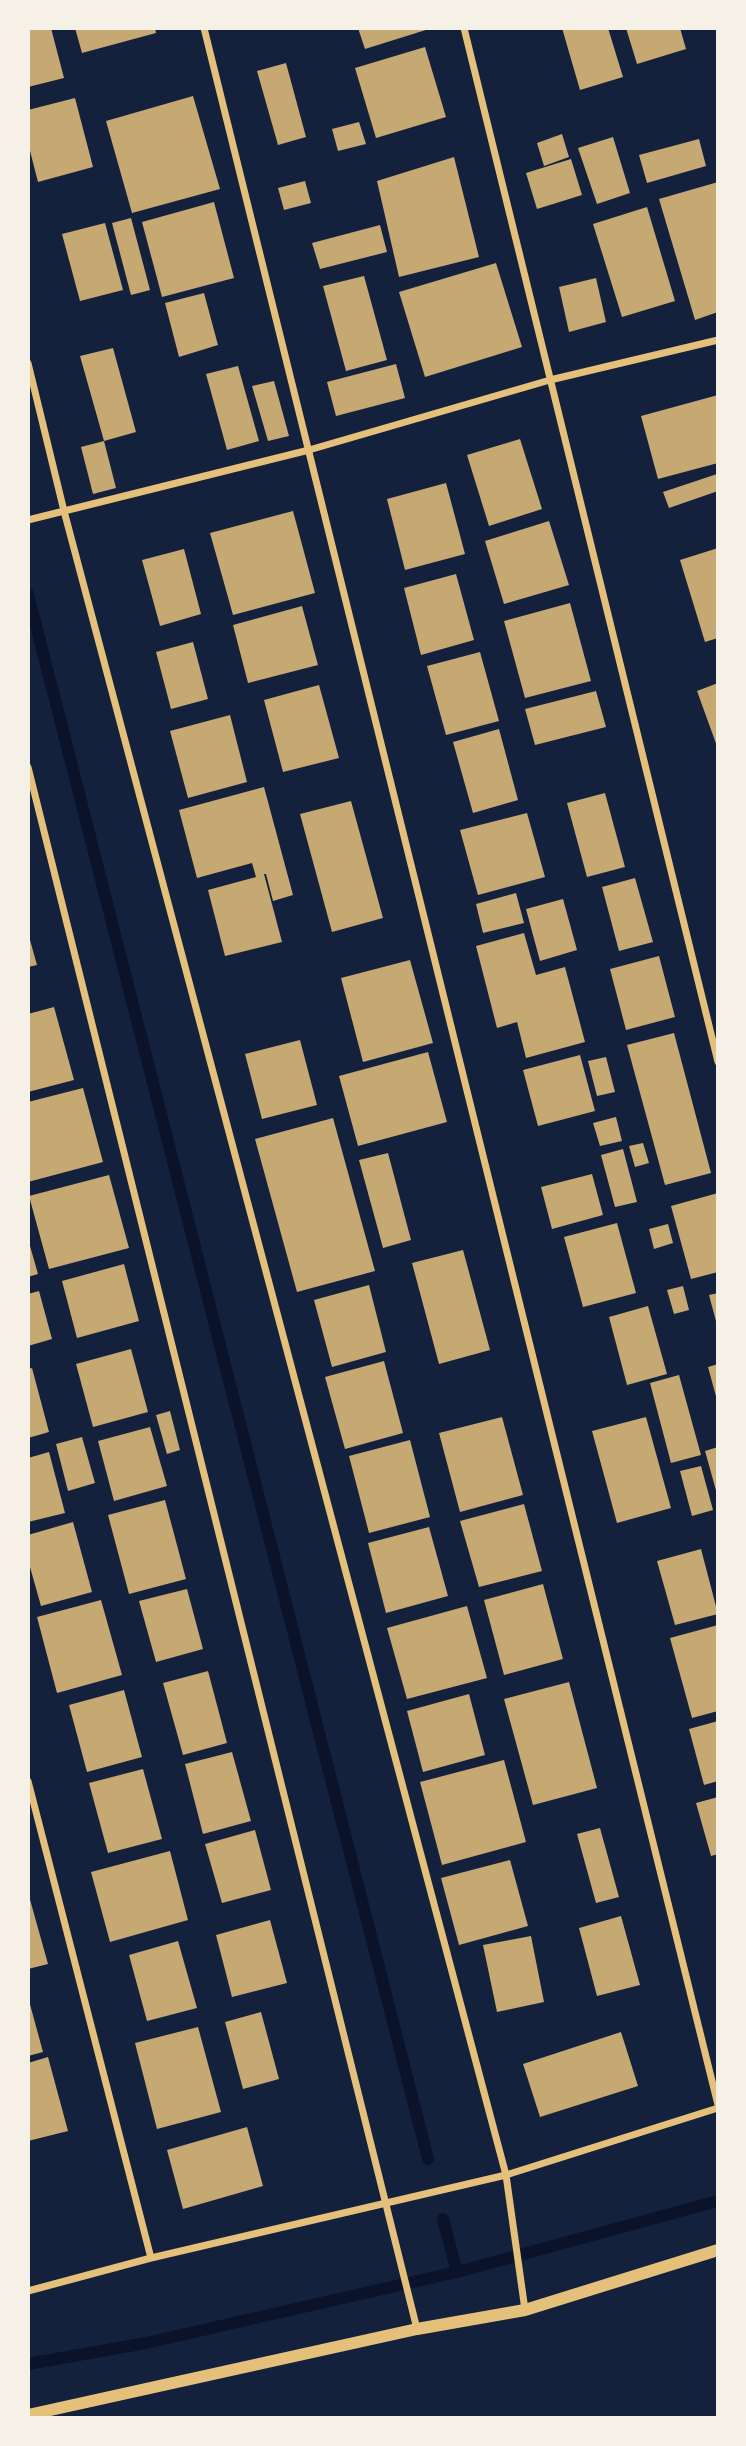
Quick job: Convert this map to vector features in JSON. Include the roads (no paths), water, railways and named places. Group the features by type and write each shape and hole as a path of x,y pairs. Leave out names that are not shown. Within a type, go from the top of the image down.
{"street":[{"path":"28,2291 151,2258 506,2175 718,2107 204,28"},
{"path":"464,28 718,1062"},
{"path":"28,520 309,450 550,380 718,340"},
{"path":"28,363 64,511 506,2175 525,2310"},
{"path":"28,767 417,2329"},
{"path":"28,1781 151,2258"},
{"path":"28,2414 417,2329 525,2310 718,2250"}],"waterway":[{"path":"28,594 428,2159"},
{"path":"28,2364 146,2343 457,2272 718,2201"},
{"path":"443,2219 457,2272"}]}
